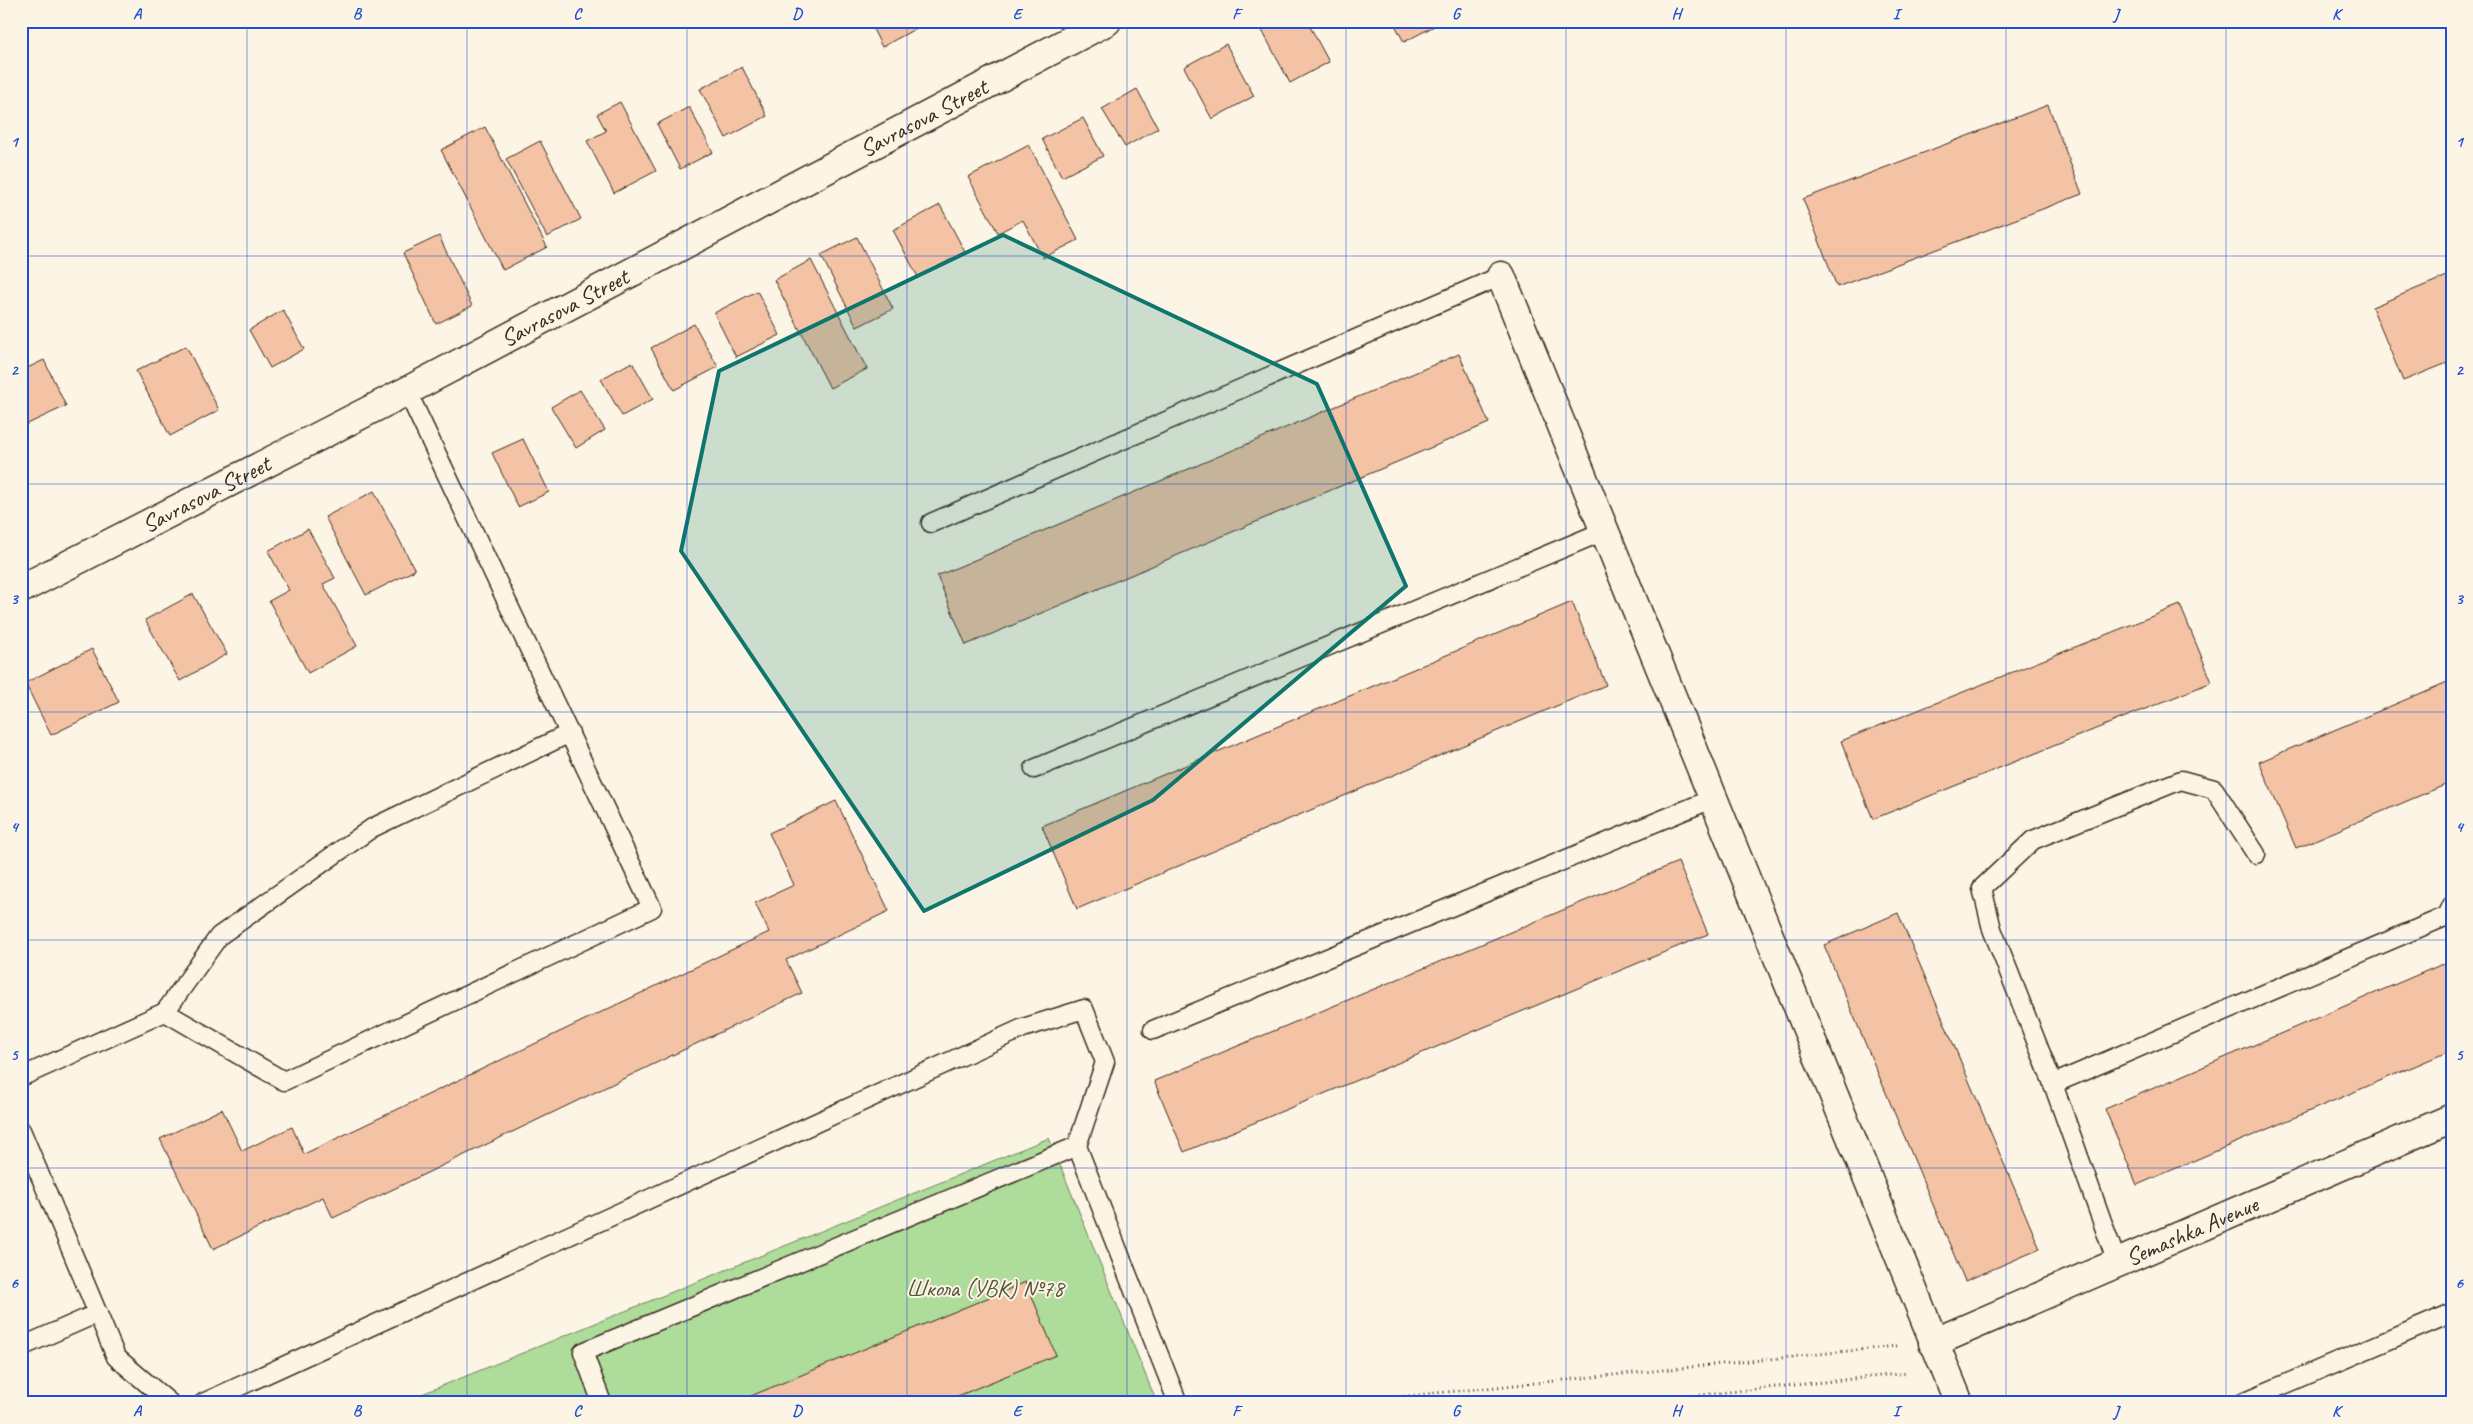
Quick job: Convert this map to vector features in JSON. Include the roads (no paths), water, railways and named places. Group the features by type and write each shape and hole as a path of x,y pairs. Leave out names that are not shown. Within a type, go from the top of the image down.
{"street":[{"name":"Savrasova Street","path":"21,589 407,391 1107,21"},
{"path":"1501,276 1959,1403"},
{"name":"Semashka Avenue","path":"1933,1343 2452,1118"}],"lane":[{"path":"931,523 1501,276"},
{"path":"165,1012 284,1081 652,908 407,391"},
{"path":"1034,769 1604,531"},
{"path":"21,1077 165,1012 219,936 372,828 570,733"},
{"path":"2117,1263 2053,1084 1992,929 1982,888 2033,840 2181,780 2214,789 2256,854"},
{"path":"1153,1030 1712,799"},
{"path":"2053,1084 2447,916 2452,905"},
{"path":"203,1403 1024,1028 1084,1009 1105,1062 1077,1146 1178,1403"},
{"path":"21,1130 116,1357 170,1403"},
{"path":"602,1403 583,1352 1077,1146"},
{"path":"21,1348 98,1313"},
{"path":"2241,1403 2452,1313"}],"park label":[{"name":"Школа (УВК) №78","path":"985,1288"}]}
